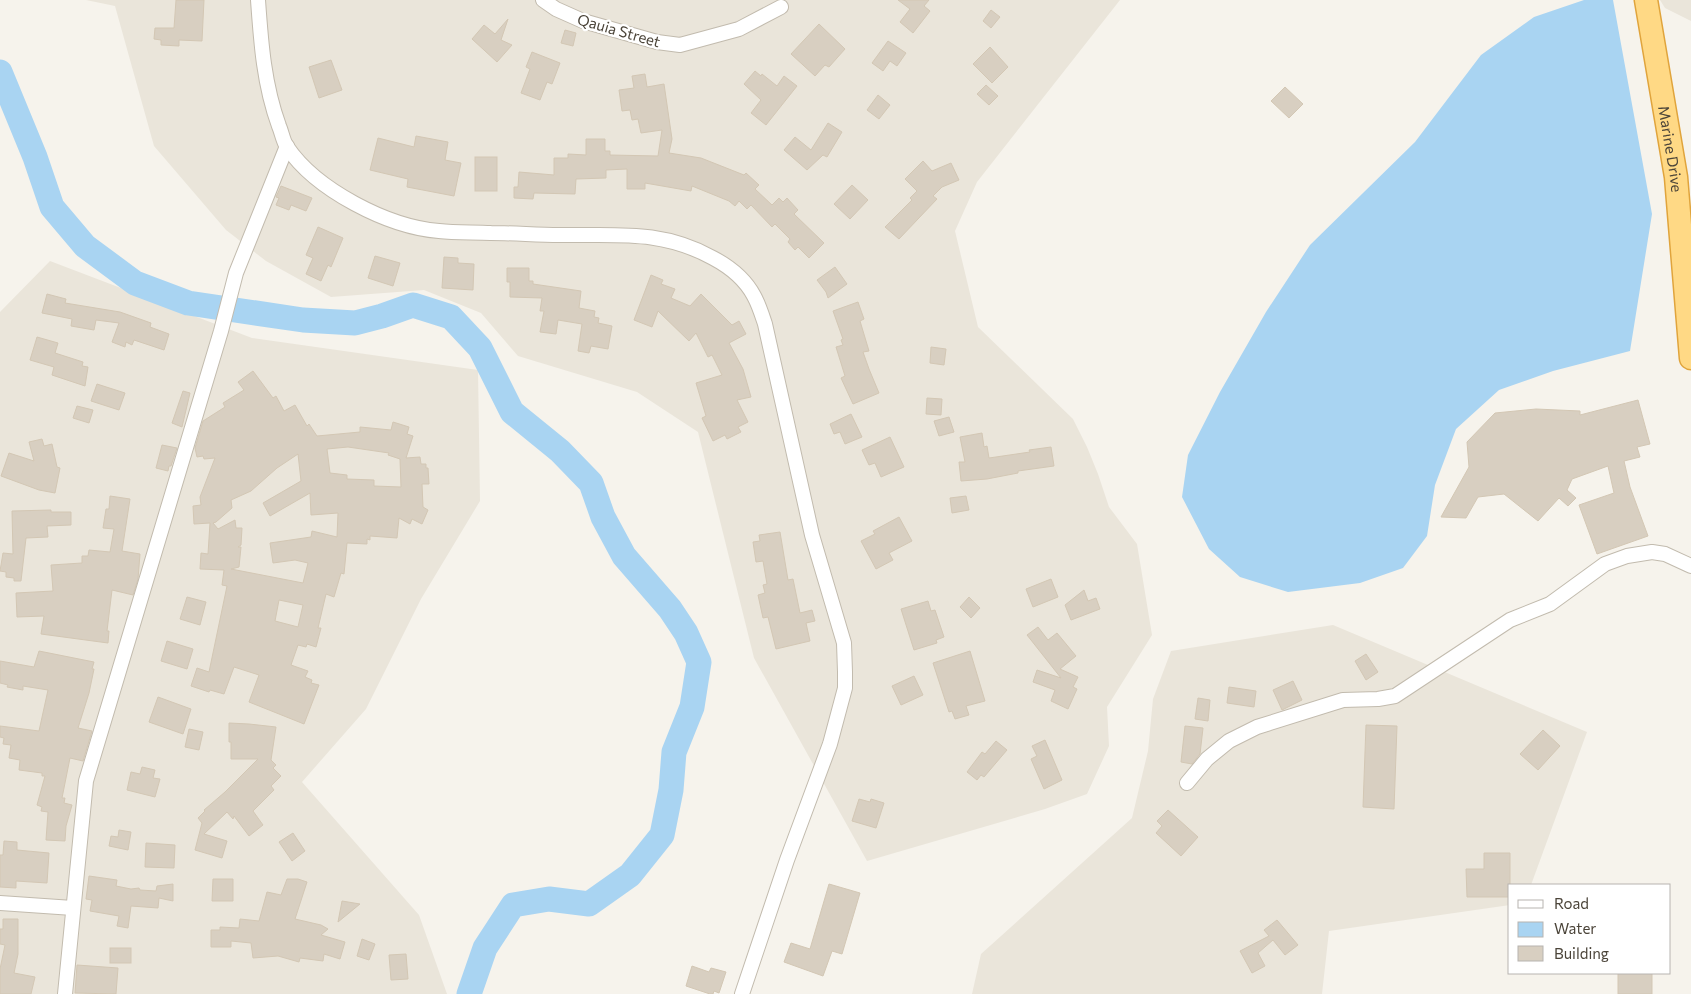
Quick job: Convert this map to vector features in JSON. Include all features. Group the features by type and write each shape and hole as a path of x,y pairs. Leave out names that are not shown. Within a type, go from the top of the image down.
{"highway":[{"name":"Marine Drive","path":"1646,0 1676,177 1691,358"}],"street":[{"path":"258,0 261,41 268,86 276,117 287,146 306,168 335,192 386,218 438,232 560,235 613,234 681,242 726,265 745,283 755,297 765,324 812,535 844,643 845,688 830,744 787,860 742,994"},
{"name":"Qauia Street","path":"544,0 556,9 583,21 657,42 680,45 739,29 781,7"},
{"path":"65,994 86,781 221,331 236,273 287,146"},
{"path":"1188,784 1208,760 1229,741 1256,727 1344,700 1378,699 1396,696 1510,620 1550,604 1605,564 1627,556 1652,552 1665,554 1691,566"},
{"path":"0,903 73,908"}],"shaded area":[{"path":"86,0 1120,0 977,182 955,231 978,327 1073,419 1087,447 1109,507 1137,544 1152,635 1107,707 1109,746 1087,794 1045,809 867,861 754,658 698,432 637,392 518,356 481,313 424,290 331,297 266,261 226,230 154,146 115,6"},
{"path":"1660,0 1691,0 1691,21 1665,8"},
{"path":"50,261 252,338 478,370 480,501 421,599 366,709 302,782 419,915 447,994 0,994 0,312"},
{"path":"1333,625 1587,732 1531,884 1508,884 1508,905 1329,931 1322,994 972,994 981,954 1132,818 1148,751 1153,699 1171,651"}],"water":[{"path":"1584,0 1613,0 1652,214 1630,351 1553,371 1499,390 1456,429 1435,485 1427,536 1403,568 1360,583 1288,592 1240,577 1209,549 1182,497 1188,455 1220,392 1266,312 1310,245 1415,142 1481,55 1534,17"}],"building":[{"path":"176,0 204,0 202,41 179,40 179,46 161,45 161,40 154,39 155,28 174,28"},
{"path":"898,0 929,0 924,6 930,11 913,33 900,22 910,9"},
{"path":"991,10 1000,17 991,28 983,21"},
{"path":"508,19 501,40 512,45 497,62 472,39 484,25 495,34"},
{"path":"819,24 845,49 829,67 825,65 815,76 791,54"},
{"path":"565,30 576,33 573,46 561,43"},
{"path":"888,41 906,53 897,66 890,61 883,71 872,63"},
{"path":"990,47 1008,67 992,83 973,64"},
{"path":"532,52 560,63 552,84 547,82 540,100 521,93 530,69 526,67"},
{"path":"331,60 342,90 319,98 309,67"},
{"path":"755,71 777,86 784,76 797,86 766,125 751,113 761,100 744,84"},
{"path":"645,74 647,87 664,84 672,139 669,153 701,158 744,175 746,173 759,185 755,189 772,205 779,198 783,202 787,198 798,210 794,214 824,243 809,258 798,247 795,250 788,242 790,239 775,224 772,227 751,205 747,209 739,201 735,206 729,201 692,186 691,191 645,183 645,189 627,189 627,169 606,170 606,178 576,179 575,194 534,193 533,199 514,198 514,187 518,187 519,172 554,175 554,158 568,158 568,154 586,155 586,139 605,139 605,151 610,151 610,155 658,156 662,130 641,133 638,119 632,120 630,110 622,111 619,90 634,88 632,76"},
{"path":"986,85 998,96 989,105 977,94"},
{"path":"1285,87 1303,104 1289,118 1271,101"},
{"path":"878,95 890,105 879,119 867,110"},
{"path":"828,123 842,132 827,157 823,155 807,170 784,150 795,137 811,150"},
{"path":"416,136 448,142 445,160 461,163 454,196 407,187 408,179 370,170 378,138 414,147"},
{"path":"475,157 497,157 497,191 475,191"},
{"path":"923,161 932,171 951,163 959,180 942,187 933,196 937,199 899,239 885,227 912,200 910,198 917,191 905,179"},
{"path":"852,185 868,200 850,219 834,204"},
{"path":"281,186 312,198 306,211 291,205 289,210 276,205 279,198 276,197"},
{"path":"318,227 343,238 331,267 328,265 321,281 306,274 313,258 306,255"},
{"path":"375,256 400,263 393,286 368,278"},
{"path":"444,257 458,258 458,263 474,264 473,290 442,288"},
{"path":"835,267 847,284 828,298 817,280"},
{"path":"507,268 529,268 529,281 533,281 533,284 581,291 579,308 595,311 594,317 599,318 598,323 612,326 608,349 591,346 589,353 578,351 582,324 558,320 556,334 540,332 544,311 540,311 542,298 510,297 510,282 507,282"},
{"path":"651,275 663,280 661,284 675,289 671,298 690,306 701,294 732,325 739,321 746,334 729,343 743,369 751,397 737,400 748,422 738,427 741,432 727,439 725,435 713,441 702,418 706,416 696,383 722,375 712,355 708,357 696,333 689,341 658,311 652,327 634,320"},
{"path":"47,294 66,299 65,303 120,312 151,323 150,327 169,334 164,350 134,340 132,345 126,342 125,347 112,342 119,323 96,320 94,330 71,326 72,319 42,313"},
{"path":"858,302 864,319 860,321 869,351 863,352 879,393 853,404 841,378 845,376 836,347 843,345 841,340 843,339 833,311"},
{"path":"37,337 58,343 55,353 83,362 82,366 88,367 85,386 52,375 54,367 30,360"},
{"path":"931,347 946,349 944,365 930,363"},
{"path":"253,371 273,398 276,396 284,411 295,405 307,426 309,424 317,436 360,432 360,427 391,430 393,422 409,427 407,434 413,436 406,458 420,457 421,464 426,464 426,468 428,468 429,484 422,484 423,507 428,510 422,524 412,519 410,524 399,518 397,538 370,536 370,540 367,539 367,544 347,543 344,574 341,573 334,597 326,594 318,628 321,628 316,647 307,644 306,647 298,645 291,665 308,671 305,677 312,680 311,683 319,685 304,724 249,702 259,675 234,667 224,694 210,690 209,692 191,686 197,668 209,672 227,586 222,585 224,570 200,569 201,553 208,554 210,523 194,524 193,506 201,505 200,497 215,458 204,459 203,456 197,457 195,448 203,421 225,407 223,403 244,390 238,382","holes":["348,447 389,453 388,455 400,459 401,487 374,486 374,480 347,479 347,475 330,473 327,449","298,454 301,481 263,503 270,516 310,493 311,515 338,513 337,537 312,531 311,537 270,543 273,563 295,560 308,563 303,583 231,569 239,567 241,547 238,547 241,545 242,528 236,528 235,520 218,529 213,523 232,508 231,500 251,491 277,468","279,600 303,605 298,627 275,621"]},
{"path":"97,384 125,393 119,410 91,401"},
{"path":"183,391 190,393 182,427 172,423"},
{"path":"927,398 942,399 941,415 926,414"},
{"path":"1638,400 1650,444 1637,447 1640,457 1624,461 1630,487 1648,536 1597,554 1579,505 1614,493 1608,466 1572,479 1567,490 1576,498 1568,506 1559,498 1538,521 1504,494 1478,497 1466,518 1441,517 1469,467 1467,442 1495,413 1536,409 1580,411 1580,415"},
{"path":"77,406 93,410 89,423 73,418"},
{"path":"851,414 862,437 845,444 840,432 834,434 830,424"},
{"path":"949,417 954,432 939,436 934,421"},
{"path":"982,433 984,447 987,446 989,458 1051,447 1054,466 1018,471 1018,473 987,479 961,481 959,462 965,462 960,437"},
{"path":"890,437 904,467 881,477 875,463 869,465 862,450"},
{"path":"42,439 44,446 52,444 57,467 60,468 55,493 39,490 1,476 9,453 34,461 29,442"},
{"path":"162,445 177,448 168,471 156,468"},
{"path":"110,496 130,499 122,551 140,554 138,579 133,595 112,590 107,631 109,631 108,643 41,634 44,616 17,617 16,593 53,591 51,565 82,563 82,556 88,556 89,550 110,552 114,529 103,528 106,509 109,509"},
{"path":"966,496 969,510 952,513 950,498"},
{"path":"51,510 51,512 71,512 71,525 47,526 48,537 26,538 21,581 14,581 14,578 6,577 6,572 0,571 3,553 13,554 12,511"},
{"path":"899,517 912,541 889,553 893,560 876,569 861,541 875,534 873,531"},
{"path":"780,532 788,580 793,579 800,613 812,610 815,621 806,623 810,641 776,649 768,617 763,618 758,595 765,593 763,585 767,584 763,561 756,562 753,542 760,541 759,535"},
{"path":"1051,579 1058,597 1033,607 1026,589"},
{"path":"1084,590 1088,601 1096,598 1100,609 1071,620 1065,605"},
{"path":"187,597 206,602 200,625 180,619"},
{"path":"969,597 980,608 971,618 960,607"},
{"path":"928,601 931,611 935,610 944,637 936,640 937,643 914,650 901,609"},
{"path":"1038,627 1048,640 1057,633 1076,656 1060,669 1078,677 1073,687 1077,689 1068,709 1051,701 1055,690 1033,682 1037,670 1061,678 1027,635"},
{"path":"167,641 193,649 187,669 161,661"},
{"path":"39,651 94,662 89,693 78,728 92,731 83,761 70,758 62,798 65,798 64,803 72,805 66,826 65,841 46,840 48,812 41,811 42,807 37,805 45,776 42,776 42,773 19,770 20,760 9,758 11,745 3,744 4,738 0,737 0,726 39,731 48,690 23,686 23,690 7,687 8,685 0,683 0,661 34,667"},
{"path":"970,651 985,701 966,706 969,715 955,719 952,711 949,712 933,663"},
{"path":"1366,654 1378,672 1366,680 1355,661"},
{"path":"914,676 923,695 901,705 892,686"},
{"path":"1293,681 1302,700 1282,710 1273,690"},
{"path":"1229,687 1256,691 1254,707 1227,703"},
{"path":"158,697 191,709 183,734 149,722"},
{"path":"1198,698 1210,700 1208,721 1195,719"},
{"path":"229,723 276,727 271,760 276,765 273,768 281,776 271,786 274,790 253,811 263,825 249,836 234,816 233,819 227,812 204,834 227,841 222,858 195,850 202,823 198,818 258,759 231,759"},
{"path":"1366,725 1397,726 1394,809 1363,807"},
{"path":"1185,726 1203,728 1200,754 1192,764 1181,762"},
{"path":"189,729 203,732 199,750 185,747"},
{"path":"1543,730 1560,746 1538,770 1520,754"},
{"path":"1045,740 1062,780 1044,789 1031,759 1037,756 1032,746"},
{"path":"996,741 1007,750 984,777 981,775 977,780 967,772 982,752 985,754"},
{"path":"142,767 155,770 153,778 160,779 155,797 127,790 131,772 140,774"},
{"path":"859,799 870,802 871,799 884,803 876,828 852,821"},
{"path":"1168,810 1198,837 1181,856 1156,833 1162,826 1157,821"},
{"path":"119,830 131,832 128,850 109,846 111,836 118,837"},
{"path":"293,833 305,851 292,861 279,842"},
{"path":"4,841 17,842 17,850 49,853 47,883 16,881 16,888 0,887 0,855 3,855"},
{"path":"146,843 175,845 174,868 145,867"},
{"path":"1484,853 1510,853 1508,897 1467,897 1466,869 1484,869"},
{"path":"89,876 117,880 116,886 131,889 139,888 140,890 156,891 157,886 173,884 173,901 159,898 158,908 131,906 128,928 117,926 119,916 90,911 92,900 86,899"},
{"path":"213,879 233,879 233,901 212,901"},
{"path":"287,879 298,879 307,882 295,919 321,925 328,929 321,935 345,942 340,959 324,954 323,961 300,958 299,962 278,956 253,958 251,943 231,941 231,947 211,947 211,930 220,930 220,927 239,928 240,919 259,921 267,892 281,895"},
{"path":"829,884 860,893 842,954 832,951 823,976 784,962 791,943 810,949"},
{"path":"342,901 360,904 338,922"},
{"path":"3,919 18,919 18,954 14,973 35,977 31,994 0,994 0,969 5,945 0,944 0,929 3,929"},
{"path":"1277,920 1298,945 1285,955 1273,940 1258,953 1265,966 1252,973 1240,951 1269,936 1264,930"},
{"path":"362,939 375,944 369,960 357,956"},
{"path":"110,948 131,948 131,963 110,963"},
{"path":"406,954 408,979 391,980 389,955"},
{"path":"77,965 118,968 116,994 75,993"},
{"path":"692,966 709,972 711,968 726,972 719,993 714,991 713,994 710,994 686,986"},
{"path":"1618,974 1652,974 1652,994 1618,994"}],"waterway":[{"path":"0,72 35,157 52,207 85,246 135,283 188,303 303,320 355,323 413,305 451,317 480,348 512,412 560,451 591,483 603,517 624,556 670,609 686,633 699,662 692,707 674,752 671,790 662,835 630,875 589,904 549,899 513,905 485,948 469,994"}]}
